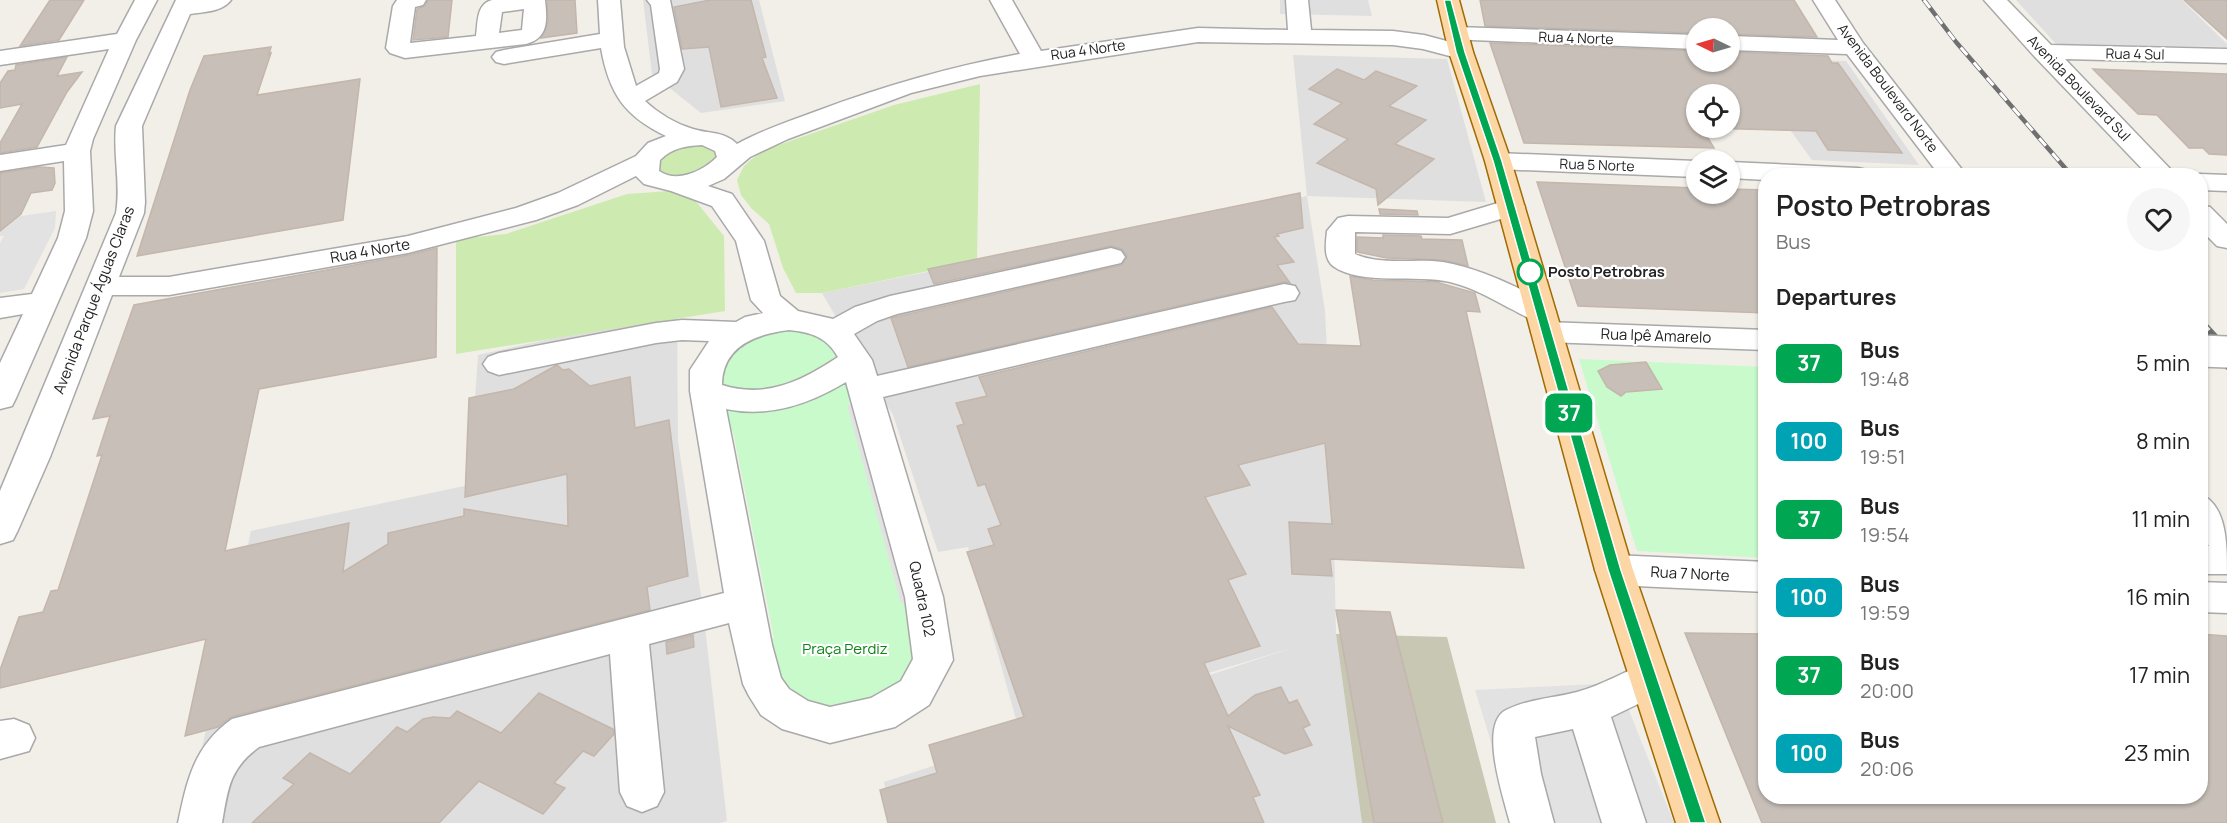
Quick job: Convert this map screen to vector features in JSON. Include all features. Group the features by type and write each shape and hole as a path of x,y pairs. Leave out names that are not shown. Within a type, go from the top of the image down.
{"main road":[{"path":"1450,20 1498,161 1614,570 1698,823"}],"street":[{"path":"0,398 72,238 79,211 77,151 84,128 146,0"},
{"path":"184,4 209,5 220,0"},
{"path":"415,0 408,1 404,6 398,48 405,51 487,41"},
{"path":"1000,0 1034,58"},
{"path":"1297,0 1300,37"},
{"name":"Avenida Boulevard Norte","path":"1824,0 1854,47 1948,168"},
{"name":"Avenida Boulevard Sul","path":"1995,0 2156,168"},
{"path":"638,107 669,77 672,69 661,2 632,1 612,39 621,82 638,107 648,158 645,168 648,174 722,200 750,241 763,319 724,342 706,360"},
{"name":"Avenida Parque Águas Claras","path":"0,530 33,457 132,202 128,132 184,4"},
{"name":"Rua 4 Norte","path":"568,199 703,179 727,163 793,128 933,79 1034,58 1199,35 1393,38 1424,42 1450,20 1686,41"},
{"path":"436,69 612,39"},
{"path":"0,58 125,40"},
{"path":"1740,43 1854,47"},
{"name":"Rua 4 Sul","path":"2043,52 2227,56"},
{"path":"102,88 148,82"},
{"path":"638,107 700,138 727,147 722,200"},
{"name":"Rua 4 Norte","path":"101,286 169,286 408,244 526,214 568,199 648,158 670,142 793,128"},
{"path":"0,164 77,151"},
{"name":"Rua 5 Norte","path":"1498,161 1686,169"},
{"path":"1740,170 1758,171"},
{"path":"2208,182 2227,183"},
{"path":"1511,207 1450,226 1348,224 1341,231 1340,252 1342,259 1360,267 1442,270 1466,277 1544,322"},
{"path":"2208,221 2227,240"},
{"path":"834,332 866,314 890,306 1111,257"},
{"name":"Rua 4 Norte","path":"88,317 169,286"},
{"path":"499,364 682,330 706,360 727,400 755,402 789,397 822,383 860,375 1284,293"},
{"path":"0,308 42,302"},
{"name":"Quadra 102","path":"706,360 752,645 763,684 775,702 798,717 830,725 880,714 915,693 933,660 927,608 860,375 848,344 834,332 812,322 763,319"},
{"name":"Rua Ipê Amarelo","path":"1544,322 1758,338"},
{"path":"2208,351 2227,352"},
{"path":"2208,517 2227,542"},
{"path":"2208,560 2227,560"},
{"name":"Rua 7 Norte","path":"1614,570 1758,577"},
{"path":"2208,597 2227,598"},
{"path":"200,823 209,776 219,755 231,742 247,732 745,603"},
{"path":"628,633 642,792"},
{"path":"1532,823 1513,738 1515,728 1536,719 1588,709 1615,699 1649,680"},
{"path":"1588,709 1624,823"}],"shaded area":[{"path":"643,0 759,0 785,101 701,113 652,74"},
{"path":"1280,0 1368,0 1372,16 1280,14"},
{"path":"2016,0 2182,0 2227,44 2227,47 2056,44"},
{"path":"1293,55 1447,59 1486,202 1307,196"},
{"path":"1740,58 1846,61 1919,165 1812,160"},
{"path":"1307,196 1325,311 1332,444 1336,634 1362,823 892,823 884,782 1295,647 1019,730 968,547 938,552 893,415 822,293"},
{"path":"56,211 55,228 24,289 0,293 0,243 4,236 0,236 0,224 14,217"},
{"path":"677,311 678,441 703,609 727,821 720,823 185,823 251,531 469,485 478,355"},
{"path":"867,400 924,597 901,604 847,405"},
{"path":"1336,634 1447,637 1496,823 1362,823"},
{"path":"1618,683 1674,823 1516,823 1475,690"}],"green space":[{"path":"980,84 977,261 822,293 796,293 783,268 769,224 752,209 741,195 737,180 744,166 761,151 894,105"},
{"path":"709,139 724,168 665,183 651,154"},
{"path":"669,191 694,199 724,236 725,311 456,354 456,239 506,234 627,194"},
{"name":"Praça Perdiz","path":"756,324 834,332 867,400 848,404 901,603 924,597 915,693 797,716 752,645 774,638 733,431 715,435 713,358"},
{"path":"1579,359 1758,367 1758,558 1637,551"}],"building":[{"path":"50,0 84,0 59,40 20,46"},
{"path":"428,0 452,0 448,37 413,40 417,9 425,6"},
{"path":"547,0 575,0 577,33 541,38 548,22"},
{"path":"710,0 751,0 766,57 762,58 777,98 721,107 709,47 682,49 674,7"},
{"path":"1480,0 1794,0 1817,37 1740,34 1740,18 1686,18 1686,33 1485,26"},
{"path":"2184,0 2227,0 2227,39"},
{"path":"1490,43 1686,51 1686,72 1740,72 1740,52 1828,56 1832,63 1838,63 1902,153 1828,150 1816,131 1740,129 1740,84 1686,84 1686,138 1708,138 1714,148 1524,143"},
{"path":"271,47 257,95 360,79 343,220 137,256 190,90 204,56"},
{"path":"67,57 57,76 82,72 67,92 37,147 0,153 0,143 22,104 0,108 0,83 8,71 15,70 16,65"},
{"path":"1337,69 1364,80 1376,71 1417,86 1389,106 1426,120 1395,144 1434,159 1378,205 1376,189 1317,163 1348,139 1314,124 1342,103 1309,89"},
{"path":"2093,69 2227,74 2227,155 2209,154 2203,148 2189,148 2157,115 2138,114"},
{"path":"39,167 54,168 55,183 52,190 31,193 21,214 0,231 0,173"},
{"path":"1537,182 1686,188 1686,204 1740,204 1740,189 1758,190 1758,313 1578,306"},
{"path":"1300,193 1303,228 1277,234 1279,236 1274,237 1294,262 1277,265 1290,283 1284,282 908,367 891,318 1122,265 1127,256 1122,249 1111,246 934,284 928,269"},
{"path":"1379,209 1417,211 1418,215 1380,214"},
{"path":"1383,235 1462,240 1468,266 1443,260 1387,258 1357,252 1357,237 1383,238"},
{"path":"437,248 436,357 259,389 225,551 349,523 343,572 388,544 388,533 464,516 464,509 568,526 567,474 465,497 469,398 514,389 557,365 563,370 569,369 590,386 630,377 635,428 669,420 688,576 647,587 650,610 231,717 218,727 185,736 206,639 0,688 0,670 19,617 43,612 51,591 58,590 102,455 97,456 110,416 93,419 134,305"},
{"path":"1350,276 1373,280 1436,282 1475,293 1480,312 1466,311 1524,568 1330,559 1332,576 1292,574 1289,522 1332,524 1325,443 1238,465 1250,485 1205,497 1246,574 1228,580 1260,646 1204,663 1228,716 1255,695 1281,687 1289,703 1297,700 1310,725 1303,728 1312,745 1285,754 1228,726 1260,795 1253,797 1264,823 888,823 880,790 937,773 929,745 1024,717 967,552 994,545 988,529 1001,525 985,484 978,486 957,426 964,424 956,403 987,396 979,377 1272,307 1298,344 1361,346"},
{"path":"1646,362 1662,389 1626,392 1621,396 1607,387 1598,371 1610,365"},
{"path":"1336,610 1390,612 1443,823 1374,823"},
{"path":"1685,633 1758,634 1758,804 2208,804 2208,635 2227,636 2227,823 1762,823"},
{"path":"693,635 694,647 667,654 666,642"},
{"path":"539,693 613,729 614,734 594,756 583,751 554,783 565,788 543,814 479,781 439,823 252,823 294,784 283,778 310,753 350,774 397,727 407,732 423,719 450,718 457,711 501,733"}],"railway":[{"path":"1924,0 1956,42 2065,168"},
{"path":"2208,330 2227,350"},
{"path":"2208,345 2227,366"}],"bus line":[{"name":"37","path":"1448,0 1461,52 1498,161 1614,570 1698,823"}],"place":[{"name":"Posto Petrobras","path":"1530,272"}]}
